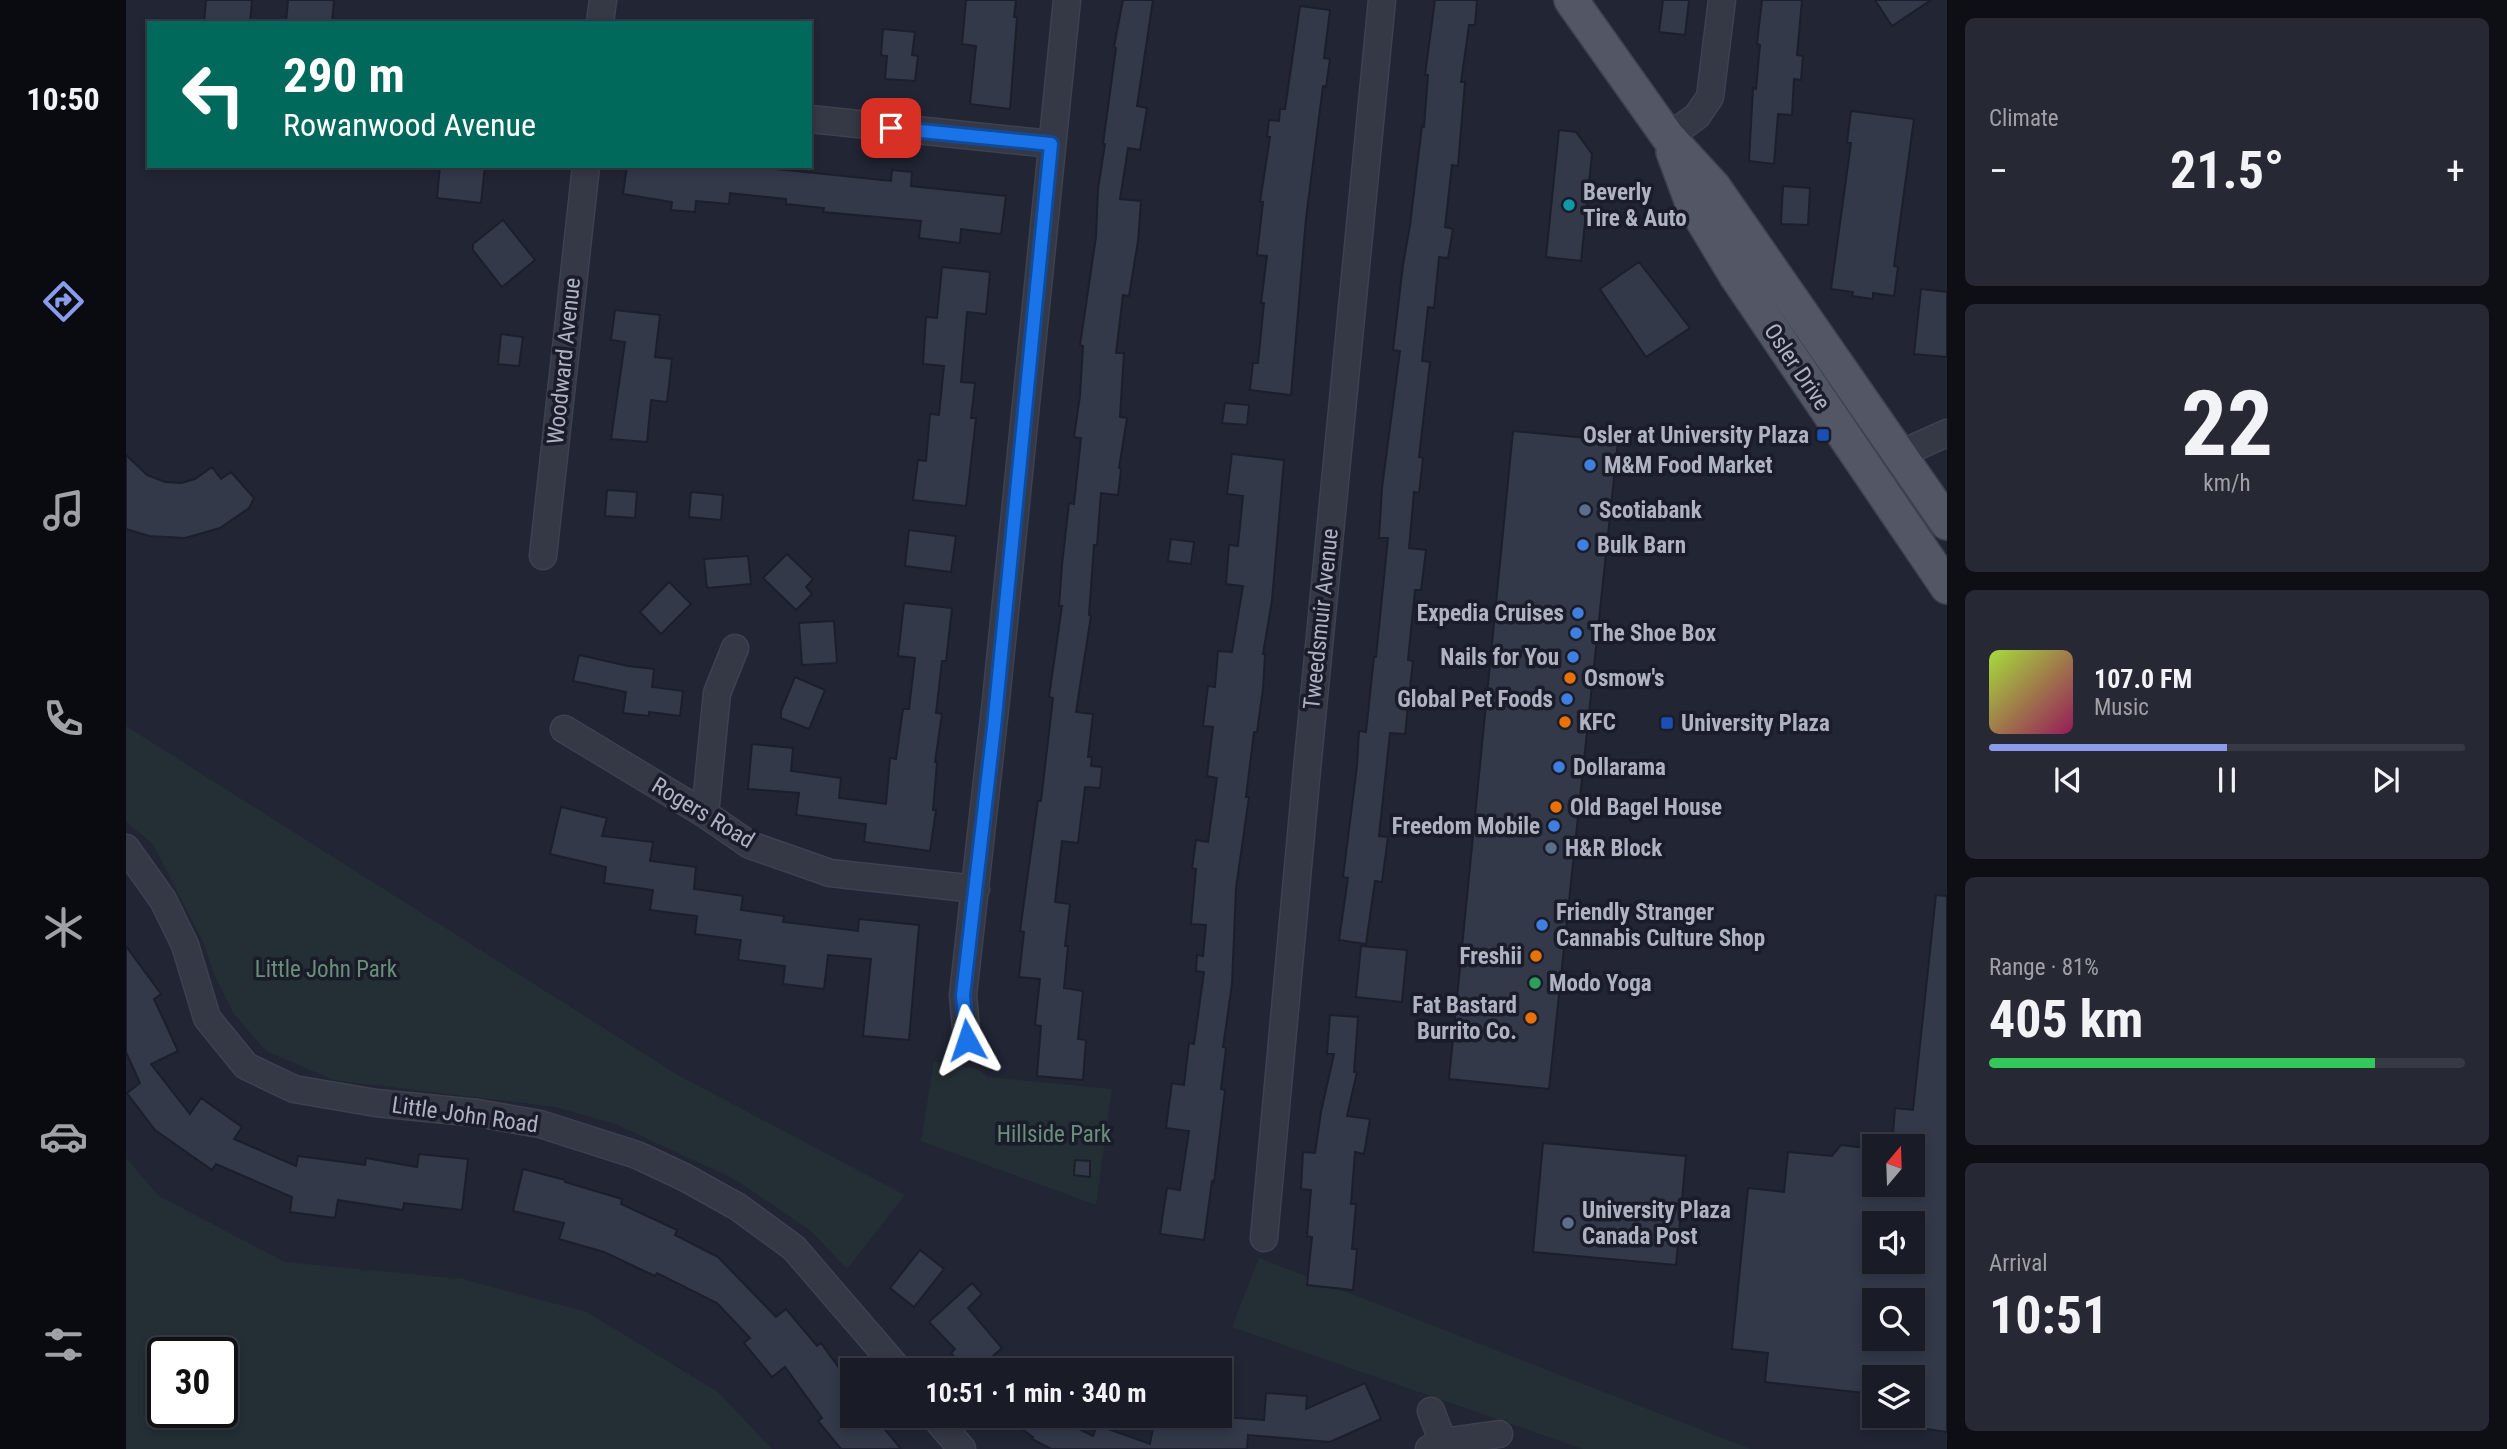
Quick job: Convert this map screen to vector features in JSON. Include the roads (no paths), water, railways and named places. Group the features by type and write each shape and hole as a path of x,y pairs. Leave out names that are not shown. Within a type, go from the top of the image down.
{"main road":[{"name":"Osler Drive","path":"1571,0 1668,137 1714,187 1947,523"},
{"name":"Osler Drive","path":"1668,137 1692,203 1736,276 1947,587"}],"street":[{"path":"600,21 603,0"},
{"path":"967,1040 963,995 1067,0"},
{"name":"Tweedsmuir Avenue","path":"1264,1238 1382,0"},
{"path":"1668,137 1696,116 1710,97 1722,0"},
{"path":"812,119 1051,144"},
{"name":"Woodward Avenue","path":"543,556 586,168"},
{"path":"1900,454 1947,433"},
{"path":"705,814 717,693 735,648"},
{"name":"Rogers Road","path":"564,729 705,814 750,845 830,873 976,889"},
{"name":"Little John Road","path":"126,848 163,900 185,945 207,1018 246,1066 294,1089 376,1103 477,1113 540,1124 637,1155 673,1171 738,1208 794,1248 889,1358"},
{"path":"1431,1412 1436,1445 1499,1434"},
{"path":"944,1428 962,1449"}],"place":[{"name":"Beverly Tire & Auto","path":"1569,205"},
{"name":"Osler at University Plaza","path":"1823,435"},
{"name":"M&M Food Market","path":"1590,465"},
{"name":"Scotiabank","path":"1585,510"},
{"name":"Bulk Barn","path":"1583,545"},
{"name":"Expedia Cruises","path":"1578,613"},
{"name":"The Shoe Box","path":"1576,633"},
{"name":"Nails for You","path":"1573,657"},
{"name":"Osmow's","path":"1570,678"},
{"name":"Global Pet Foods","path":"1567,699"},
{"name":"KFC","path":"1565,722"},
{"name":"University Plaza","path":"1667,723"},
{"name":"Dollarama","path":"1559,767"},
{"name":"Old Bagel House","path":"1556,807"},
{"name":"Freedom Mobile","path":"1554,826"},
{"name":"H&R Block","path":"1551,848"},
{"name":"Friendly Stranger Cannabis Culture Shop","path":"1542,925"},
{"name":"Freshii","path":"1536,956"},
{"name":"Modo Yoga","path":"1535,983"},
{"name":"Fat Bastard Burrito Co.","path":"1531,1018"},
{"name":"University Plaza Canada Post","path":"1568,1223"}],"park label":[{"name":"Little John Park","path":"326,969"},
{"name":"Hillside Park","path":"1054,1134"}]}
